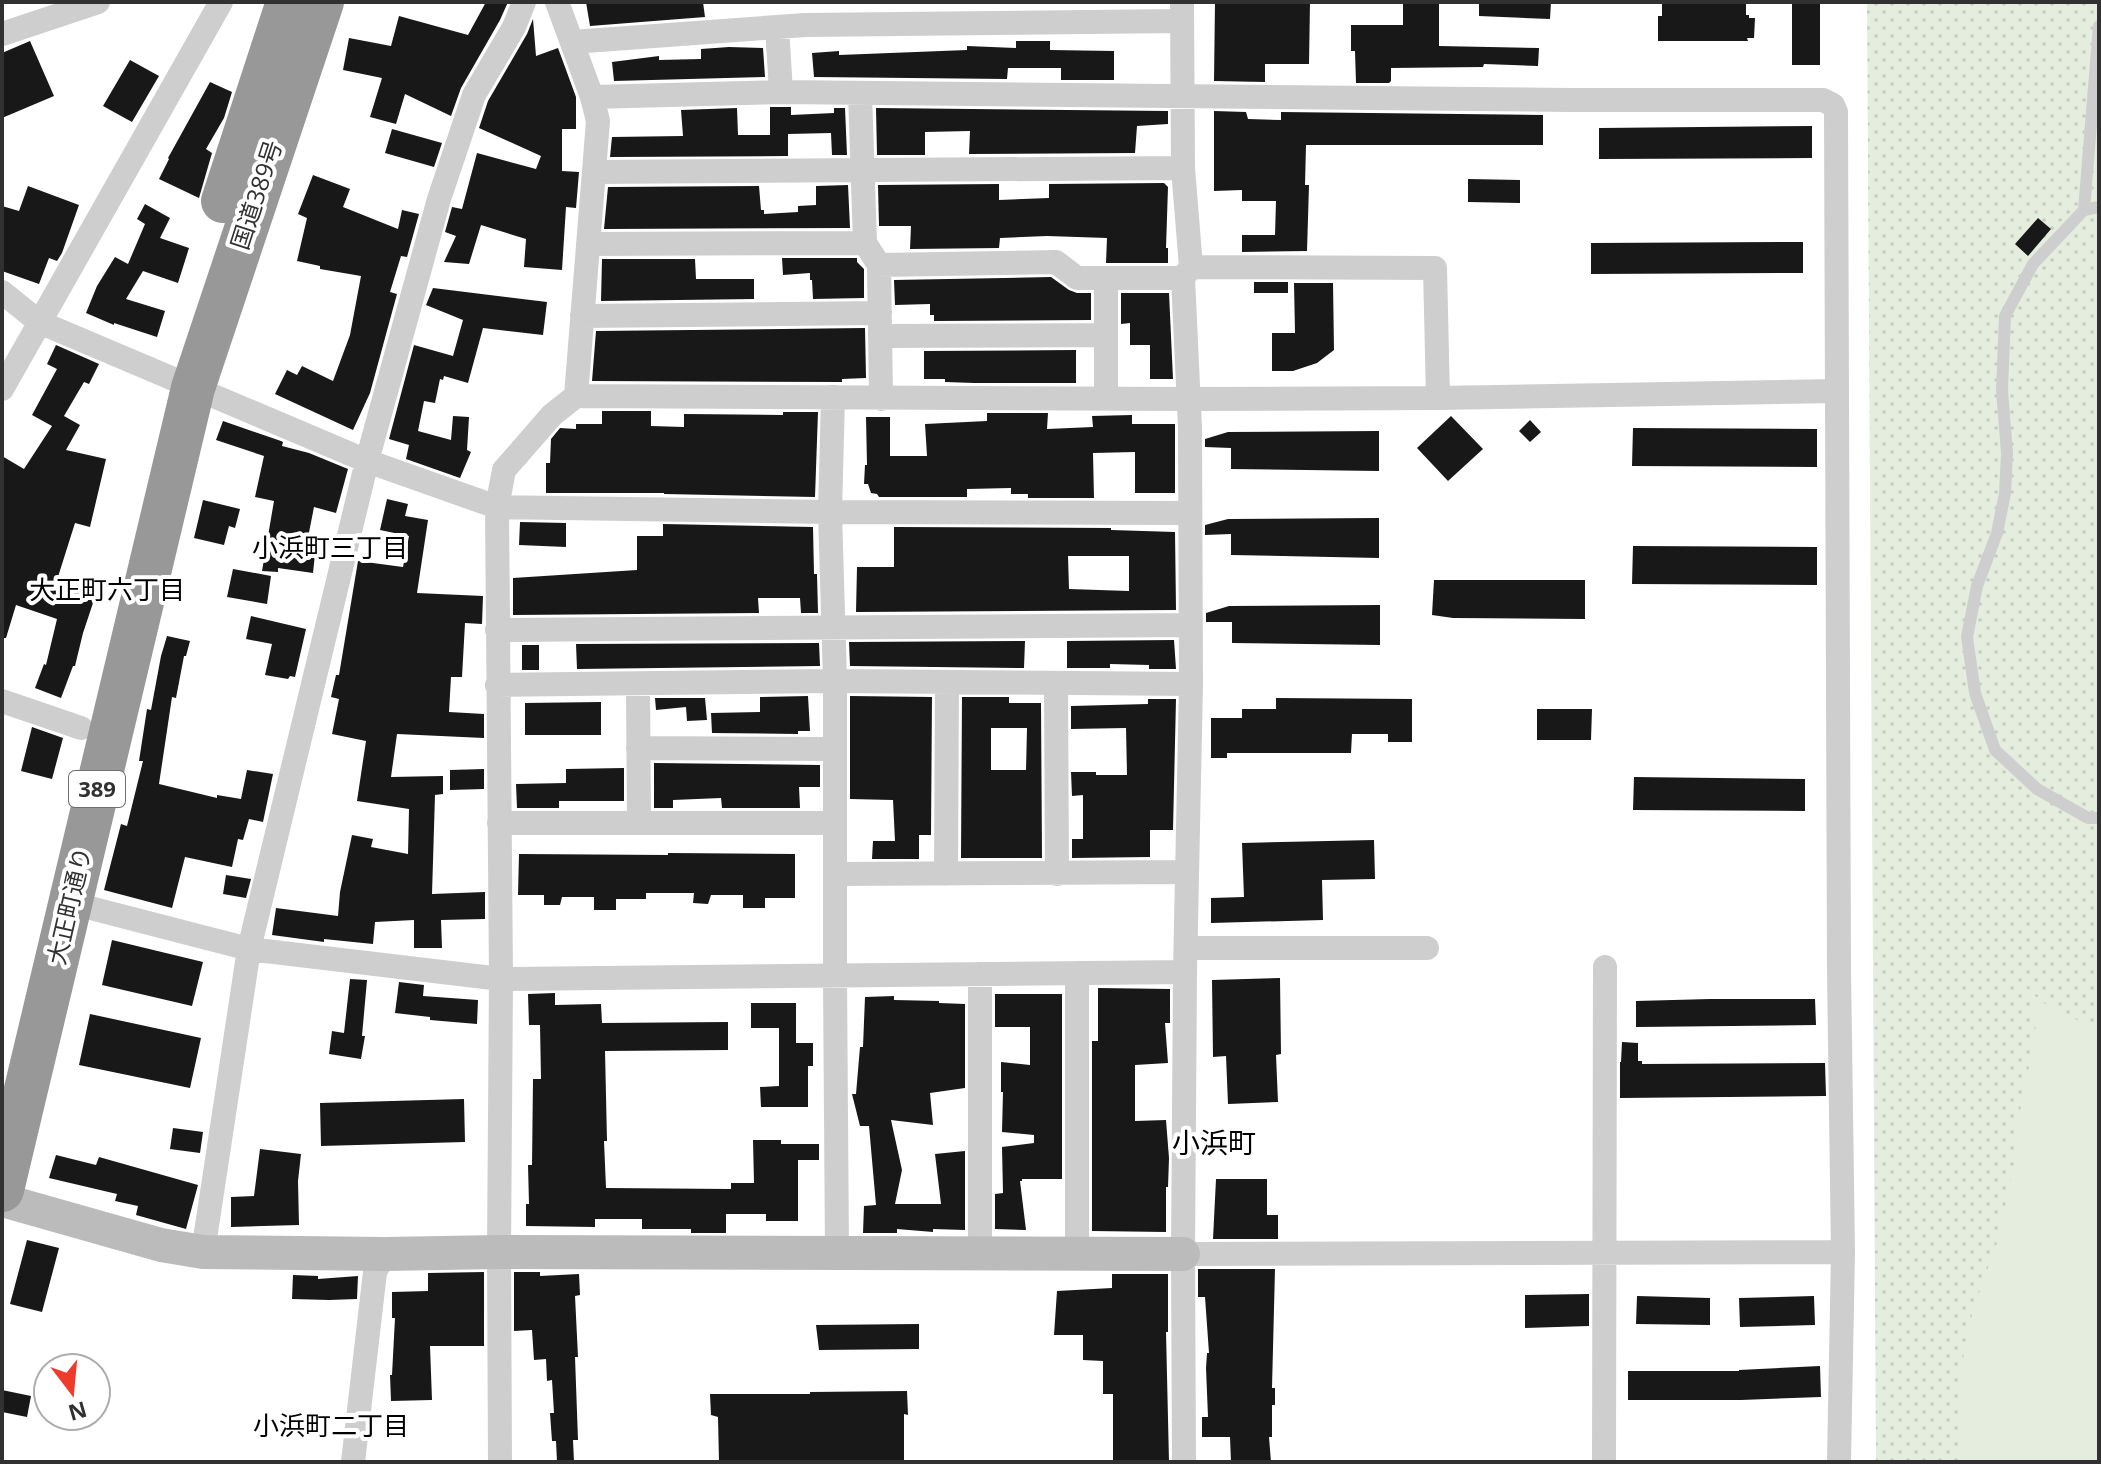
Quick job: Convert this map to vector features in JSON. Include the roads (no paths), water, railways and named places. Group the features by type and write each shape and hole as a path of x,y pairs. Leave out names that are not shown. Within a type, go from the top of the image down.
{"highway":[{"name":"国道389号","path":"179,382 288,2"},
{"name":"国道389号","path":"179,382 322,2"},
{"name":"大正町通り","path":"2,1062 81,728 179,382"},
{"name":"大正町通り","path":"2,1190 71,903 179,382"}],"street":[{"path":"2,34 98,2"},
{"path":"2,389 221,2"},
{"path":"203,1252 249,949 367,461 439,199 474,95 514,27 524,2"},
{"path":"557,2 598,121 576,396"},
{"path":"572,42 805,25 1182,12 1191,684 1183,1254 1184,1462"},
{"path":"777,27 781,92"},
{"path":"592,97 781,92 1823,100 1833,105 1836,112 1843,1252 1839,1462"},
{"path":"860,93 865,243 879,265 881,399"},
{"path":"594,172 1183,168"},
{"path":"588,244 865,243"},
{"path":"879,265 1056,262 1077,278 1106,280 1187,273 1435,268 1438,398"},
{"path":"1106,280 1106,398"},
{"path":"2,292 39,322 367,461 497,507 1189,513"},
{"path":"582,316 1106,335"},
{"path":"500,1462 501,979 497,507 504,470 552,415 576,396 1188,399 1836,391"},
{"path":"833,397 830,512 835,681 837,1254"},
{"path":"497,630 1190,625"},
{"path":"497,685 835,681 1191,684"},
{"path":"946,874 947,682"},
{"path":"1056,683 1057,874"},
{"path":"638,684 639,823"},
{"path":"2,701 81,728"},
{"path":"638,748 835,749"},
{"path":"499,823 835,823"},
{"path":"835,874 1187,872"},
{"path":"71,903 249,949 501,979 1077,973 1186,960 1427,948"},
{"path":"1604,1462 1605,967"},
{"path":"1077,973 1077,1254"},
{"path":"980,974 980,1254"},
{"path":"2,1200 161,1245 203,1252 1843,1252"},
{"path":"353,1462 375,1272 385,1254"}],"lane":[{"path":"2084,210 2099,26"},
{"path":"2099,207 2084,210 2033,264 2005,316 2002,390 2007,453 2005,493 1997,533 1977,586 1967,637 1975,693 1995,750 2037,789 2088,818 2099,818"}],"district":[{"name":"小浜町三丁目","path":"330,548"},
{"name":"大正町六丁目","path":"107,590"},
{"name":"小浜町","path":"1214,1143"},
{"name":"小浜町二丁目","path":"331,1426"}]}
